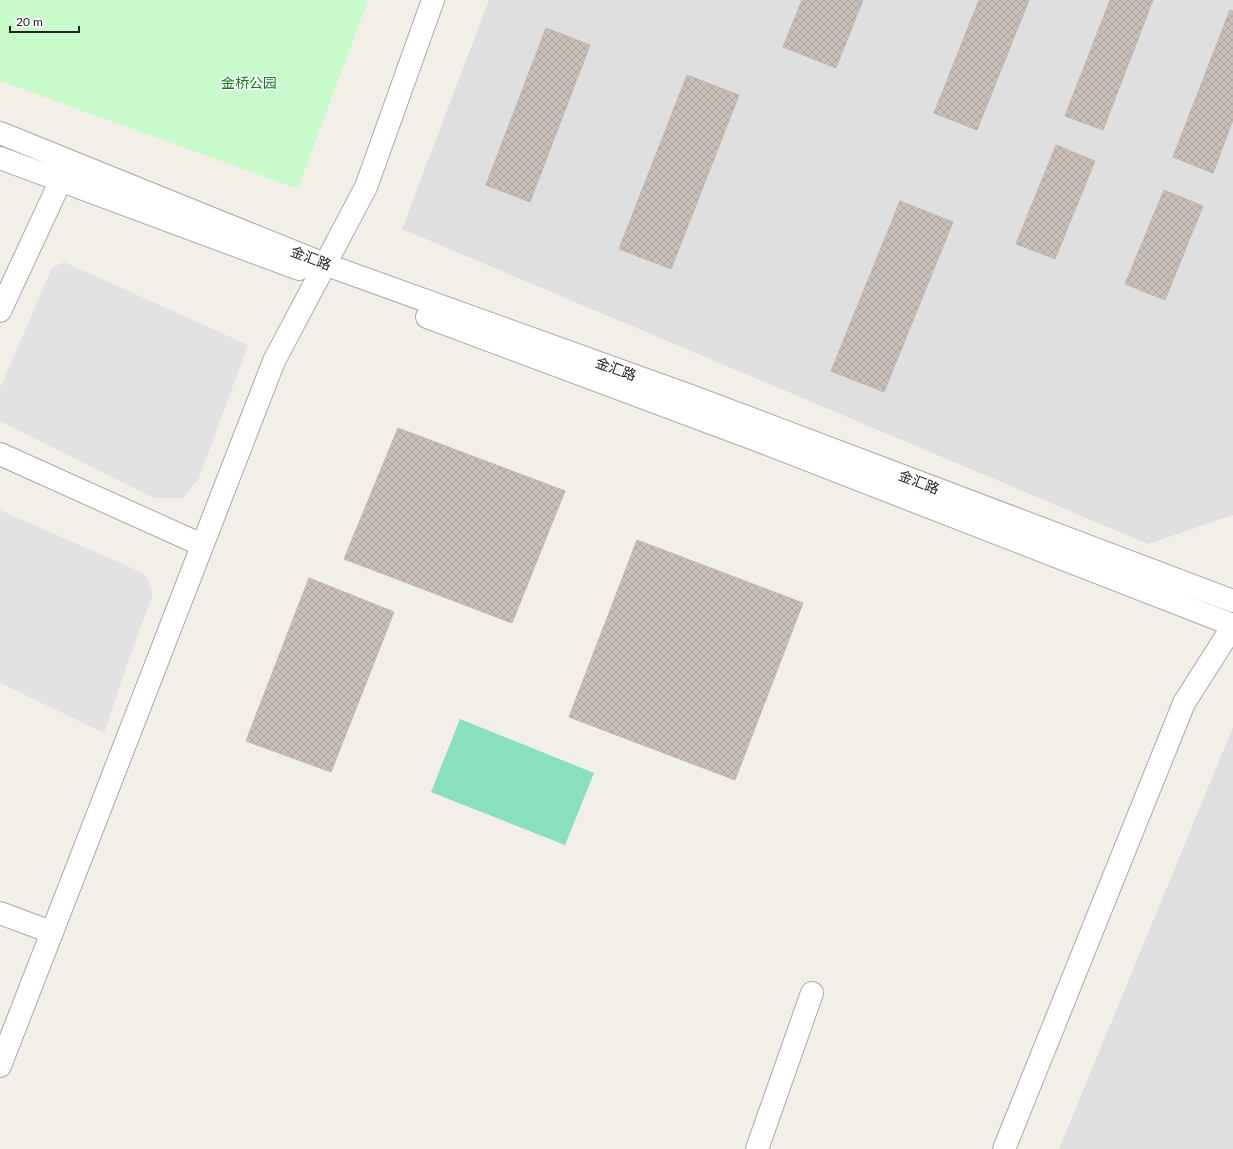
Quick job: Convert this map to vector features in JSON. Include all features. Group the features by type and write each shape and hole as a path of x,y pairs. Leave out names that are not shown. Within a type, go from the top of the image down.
{"street":[{"path":"0,1066 274,361 366,187 433,0"},
{"name":"金汇路","path":"0,133 321,270 1233,625"},
{"name":"金汇路","path":"0,158 321,270 691,396 1233,600"},
{"path":"0,311 61,180"},
{"path":"0,454 202,545"},
{"path":"1004,1149 1184,703 1233,625"},
{"path":"0,914 51,932"},
{"path":"758,1149 812,993"}],"shaded area":[{"path":"489,0 1233,0 1233,515 1148,544 402,229"},
{"path":"64,262 248,345 199,478 184,498 154,498 0,421 0,388 52,268"},
{"path":"0,510 145,574 153,594 127,664 104,733 0,683"},
{"path":"1233,727 1233,1149 1059,1149"}],"green space":[{"name":"金桥公园","path":"0,0 368,0 298,189 0,81"},
{"path":"460,719 594,773 565,845 431,792"}],"building":[{"path":"802,0 863,0 836,68 783,47"},
{"path":"979,0 1029,0 977,130 934,113"},
{"path":"1110,0 1153,0 1103,130 1065,116"},
{"path":"1230,10 1233,11 1233,120 1213,173 1173,157"},
{"path":"546,28 590,45 530,202 486,185"},
{"path":"687,75 739,95 671,269 619,249"},
{"path":"1056,145 1095,161 1055,259 1016,244"},
{"path":"1164,190 1203,206 1165,300 1125,284"},
{"path":"900,201 953,222 884,392 831,371"},
{"path":"398,428 565,491 512,623 344,559"},
{"path":"637,540 803,603 735,780 569,717"},
{"path":"309,578 394,612 331,772 246,741"}]}
